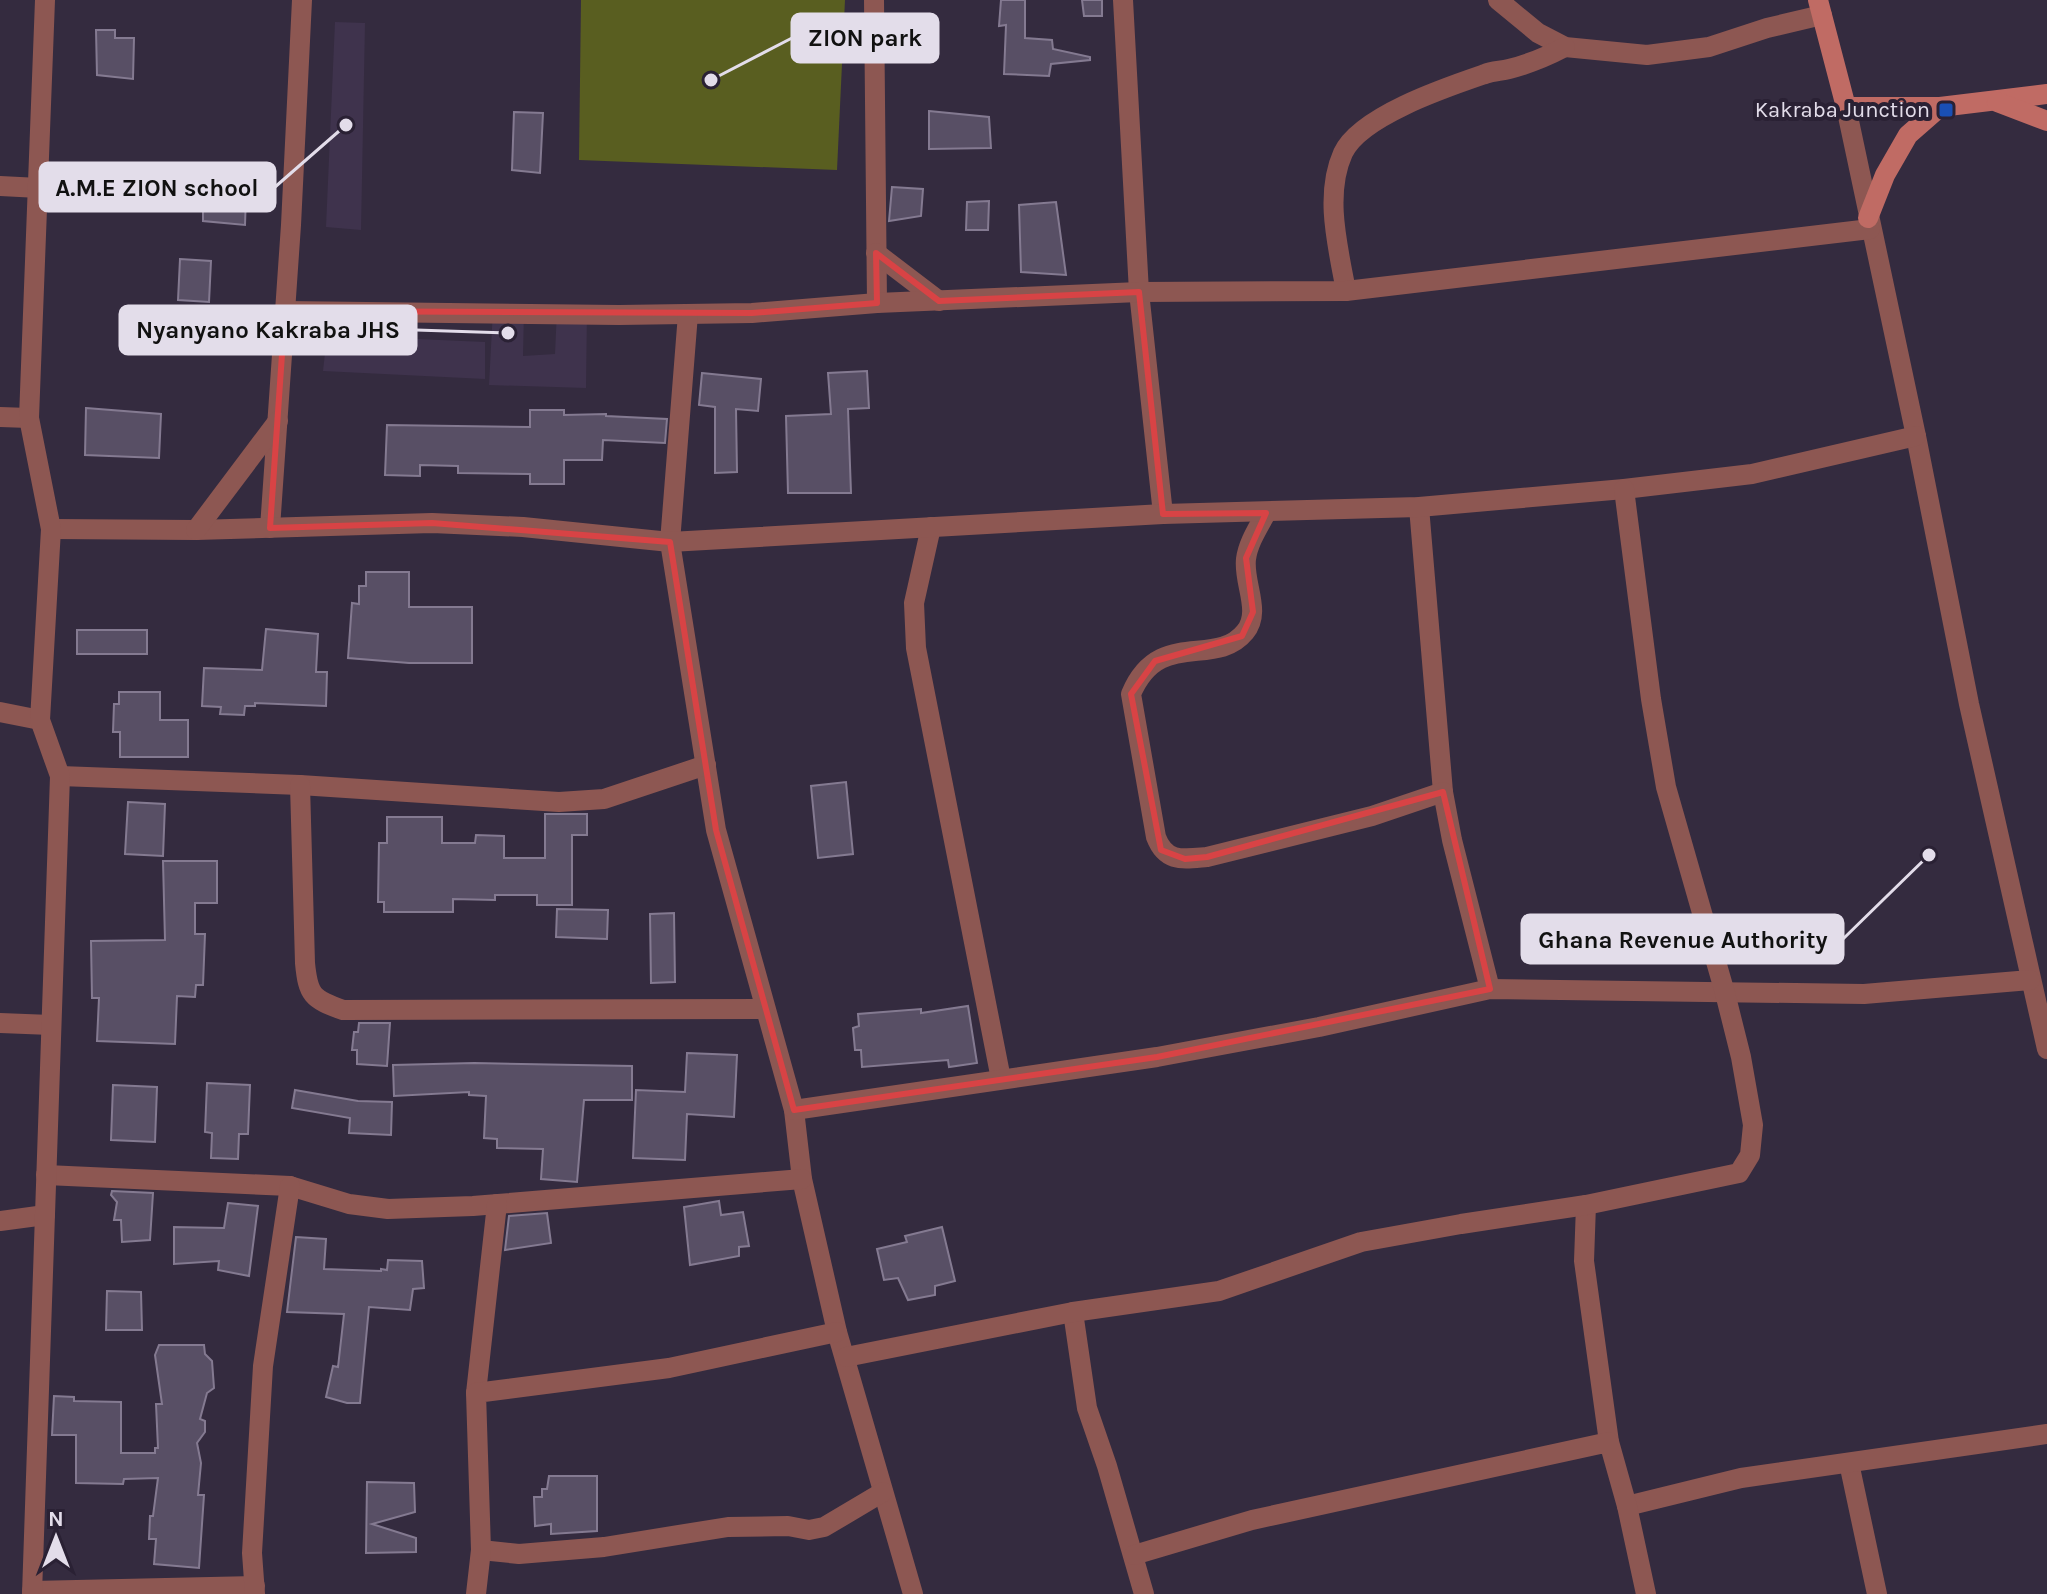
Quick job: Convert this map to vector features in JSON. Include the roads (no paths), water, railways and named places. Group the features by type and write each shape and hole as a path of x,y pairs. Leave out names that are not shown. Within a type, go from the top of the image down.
{"street":[{"path":"45,0 29,418 51,529 40,720 60,776 32,1592 255,1590 252,1553 263,1366 290,1186"},
{"path":"270,528 302,0"},
{"path":"874,0 877,303"},
{"path":"1123,0 1139,292 1163,514"},
{"path":"1498,0 1538,33 1565,47 1647,55 1709,47 1820,8 1846,107 1969,704 2047,1049"},
{"path":"1346,291 1336,233 1335,182 1344,151 1361,132 1385,114 1489,73 1539,61 1565,47"},
{"path":"1846,107 1940,107 2047,94"},
{"path":"1997,102 2047,121"},
{"path":"1869,224 1885,175 1908,135 1940,107"},
{"path":"0,186 39,188"},
{"path":"285,311 752,313 877,303 1139,292 1346,291 1869,224"},
{"path":"876,253 939,301"},
{"path":"688,314 670,542 716,830 794,1110 802,1179 837,1332 913,1594"},
{"path":"0,417 29,418"},
{"path":"196,530 278,421"},
{"path":"51,529 196,530 432,523 523,527 670,542 1163,514 1419,507 1752,474 1916,436"},
{"path":"846,1357 1073,1312 1219,1291 1361,1242 1586,1205 1739,1173 1750,1155 1753,1125 1725,993 1666,787 1651,699 1624,489"},
{"path":"1419,507 1443,792 1490,989"},
{"path":"1266,513 1246,558 1253,612 1242,636 1223,647 1177,652 1155,661 1143,673 1131,694 1156,837 1161,850 1169,856 1185,859 1207,857 1372,816 1443,792"},
{"path":"931,527 914,603 916,648 1001,1079"},
{"path":"0,712 40,720"},
{"path":"60,776 300,785 559,802 604,799 706,765"},
{"path":"300,785 305,963 307,987 318,1001 343,1010 765,1009"},
{"path":"794,1110 1157,1057 1319,1027 1490,989 1864,994 2030,980"},
{"path":"0,1023 51,1025"},
{"path":"46,1175 290,1186 349,1204 388,1209 497,1204 802,1179"},
{"path":"476,1594 481,1550 476,1393 497,1204"},
{"path":"1586,1205 1584,1261 1609,1442 1646,1594"},
{"path":"0,1221 45,1215"},
{"path":"1073,1312 1087,1408 1144,1594"},
{"path":"476,1393 669,1368 837,1332"},
{"path":"1627,1506 1741,1478 2047,1434"},
{"path":"1134,1555 1252,1520 1609,1442"},
{"path":"1849,1463 1877,1594"},
{"path":"481,1550 519,1554 604,1547 728,1527 788,1526 809,1530 824,1527 883,1492"}],"place":[{"name":"ZION park","path":"711,80"},
{"name":"Kakraba Junction","path":"1946,110"},
{"name":"A.M.E ZION school","path":"346,125"},
{"name":"Nyanyano Kakraba JHS","path":"508,333"},
{"name":"Ghana Revenue Authority","path":"1929,855"}]}
